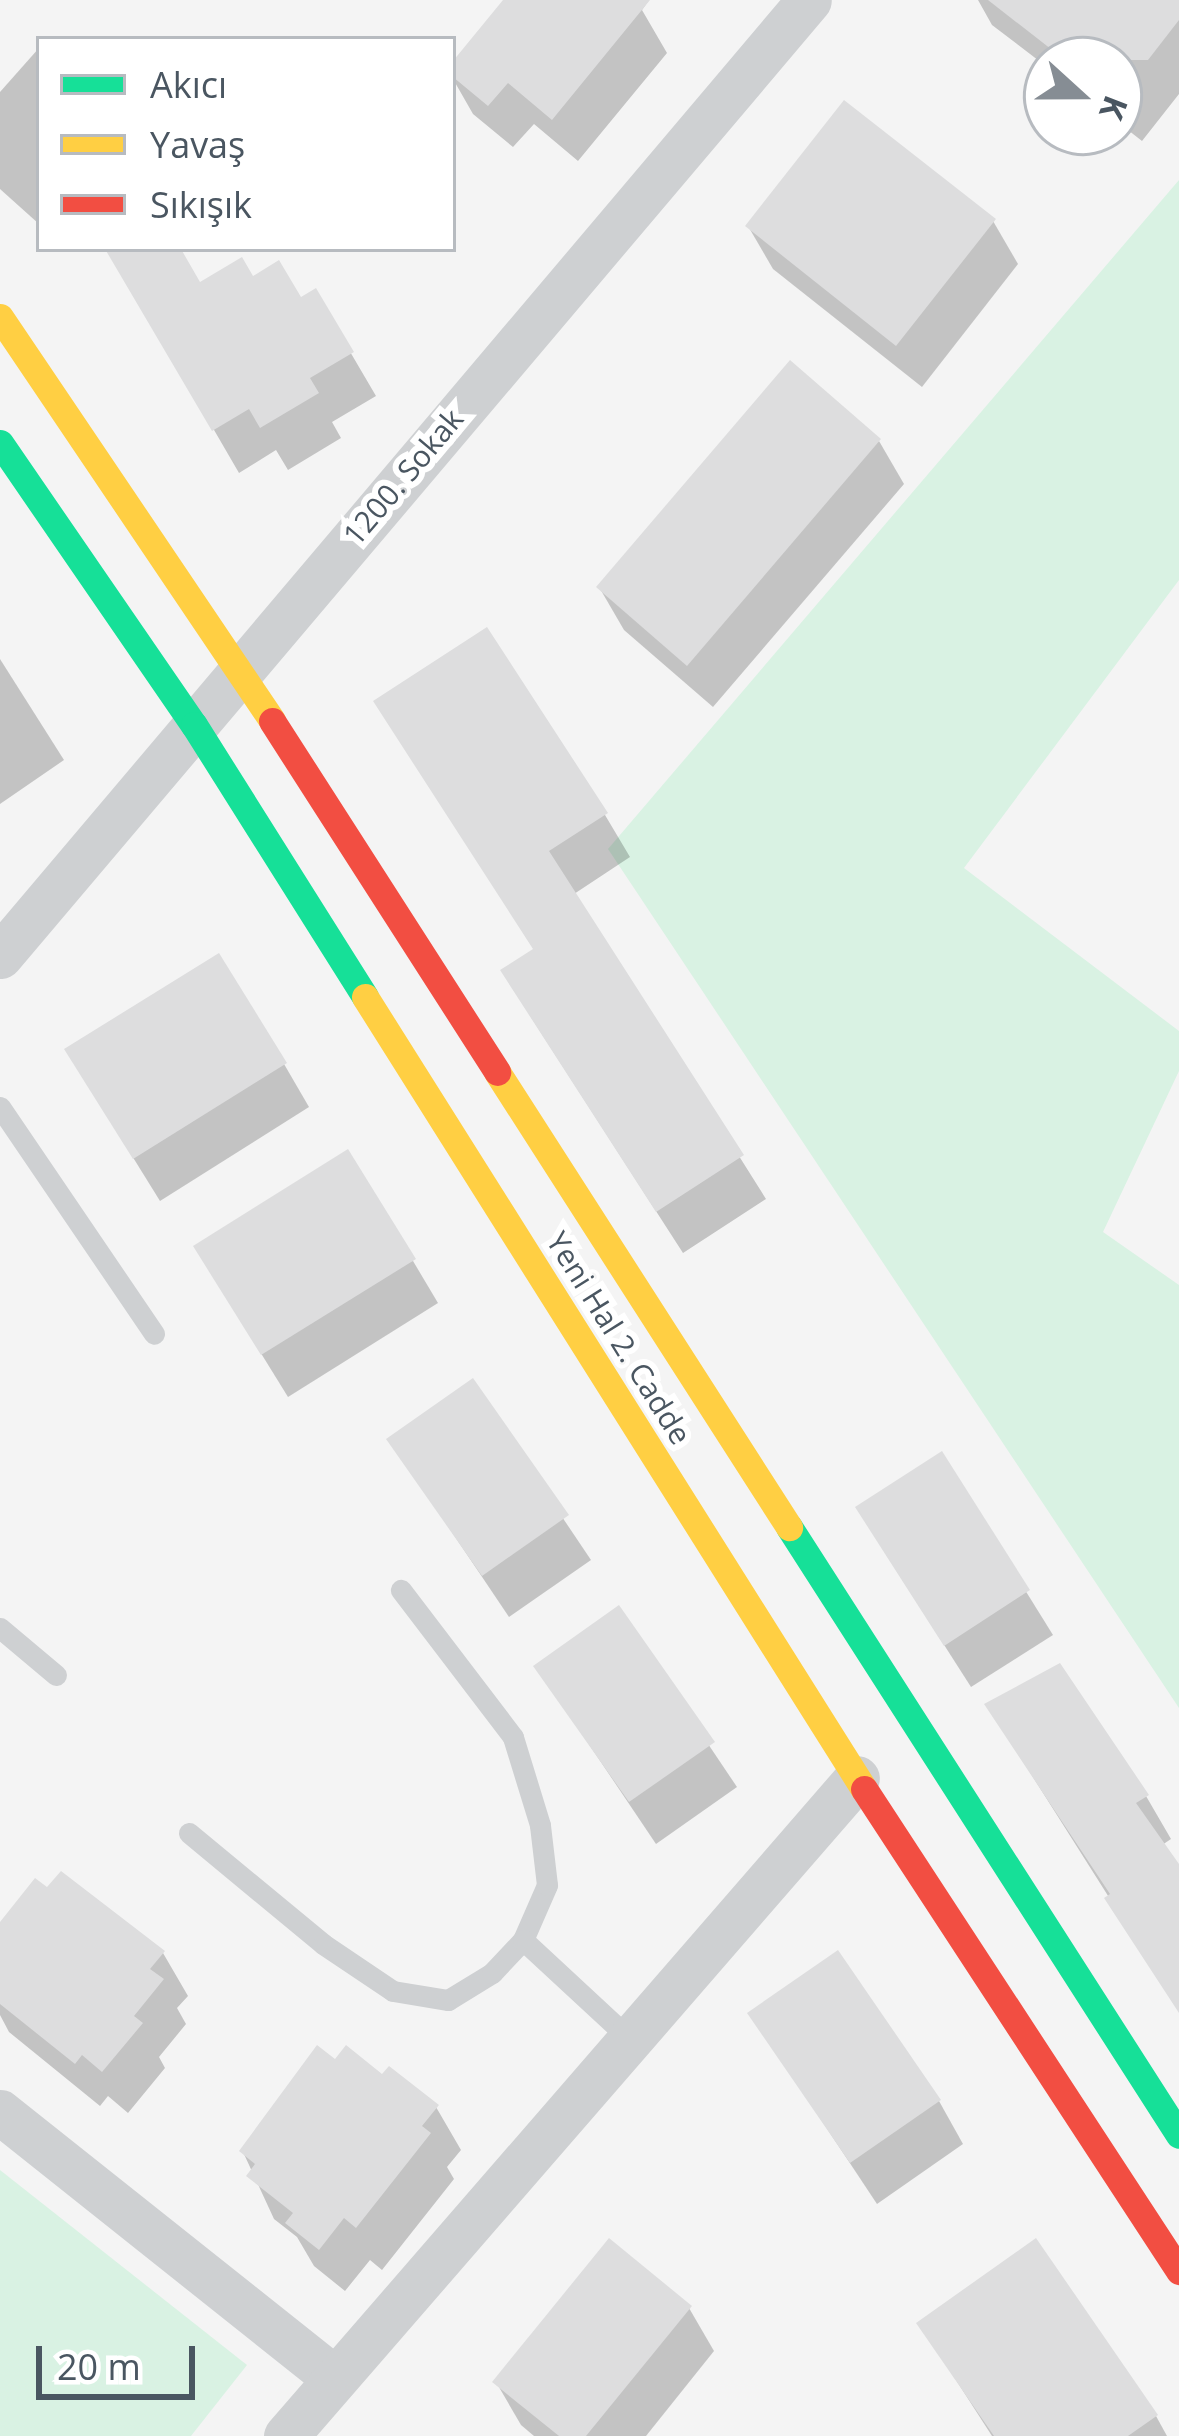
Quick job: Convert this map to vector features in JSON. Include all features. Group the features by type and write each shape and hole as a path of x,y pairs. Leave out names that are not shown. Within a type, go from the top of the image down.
{"street":[{"name":"1200. Sokak","path":"0,956 809,0"},
{"path":"0,317 239,670 1179,2135"},
{"name":"Yeni Hal 2. Cadde","path":"0,443 194,725 857,1778 1179,2271"},
{"path":"286,2436 857,1778"},
{"path":"0,2112 334,2378"}],"lane":[{"path":"0,1107 154,1334"},
{"path":"189,1832 323,1944 393,1991 448,2000 492,1973 523,1940 547,1885 540,1825 513,1737 401,1590"},
{"path":"0,1628 56,1675"},
{"path":"523,1940 629,2038"}],"green space":[{"path":"1179,180 1179,580 964,868 1179,1031 1179,1071 1103,1232 1179,1285 1179,1708 608,849"},
{"path":"0,2170 247,2365 191,2436 0,2436"}],"building":[{"path":"503,0 650,0 552,120 508,83 488,106 456,79 456,57"},
{"path":"988,0 1179,0 1179,20 1148,60 1143,60 1143,36 1034,36"},
{"path":"844,100 996,219 896,346 745,226"},
{"path":"107,252 183,252 200,282 242,257 253,276 279,260 301,297 316,288 354,352 310,378 319,393 260,428 249,409 212,431"},
{"path":"790,360 881,439 687,666 596,587"},
{"path":"487,627 608,813 549,851 744,1155 656,1212 500,970 533,949 373,701"},
{"path":"219,953 287,1063 133,1159 64,1049"},
{"path":"348,1149 416,1259 261,1355 193,1246"},
{"path":"473,1378 569,1515 482,1576 386,1439"},
{"path":"942,1451 1030,1590 944,1646 855,1507"},
{"path":"619,1605 715,1742 629,1802 533,1666"},
{"path":"1060,1663 1149,1795 1136,1803 1179,1864 1179,2013 1104,1898 1110,1894 984,1704"},
{"path":"61,1871 165,1951 150,1969 164,1979 134,2016 143,2023 102,2072 82,2055 75,2064 0,2004 0,1922 35,1878 47,1887"},
{"path":"838,1950 941,2100 850,2163 747,2013"},
{"path":"317,2045 335,2059 346,2045 382,2074 389,2066 439,2105 422,2126 431,2133 356,2228 344,2218 319,2250 285,2223 293,2213 246,2176 255,2164 239,2151"},
{"path":"609,2238 692,2306 586,2436 559,2436 492,2382"},
{"path":"1036,2238 1158,2415 1128,2436 994,2436 916,2323"}],"traffic: fast":[{"path":"0,443 194,725 365,997"},
{"path":"789,1527 1179,2135"}],"traffic: slow":[{"path":"0,317 272,721"},
{"path":"365,997 864,1789"},
{"path":"497,1072 789,1527"}],"traffic: jam":[{"path":"272,721 497,1072"},
{"path":"864,1789 1179,2271"}]}
